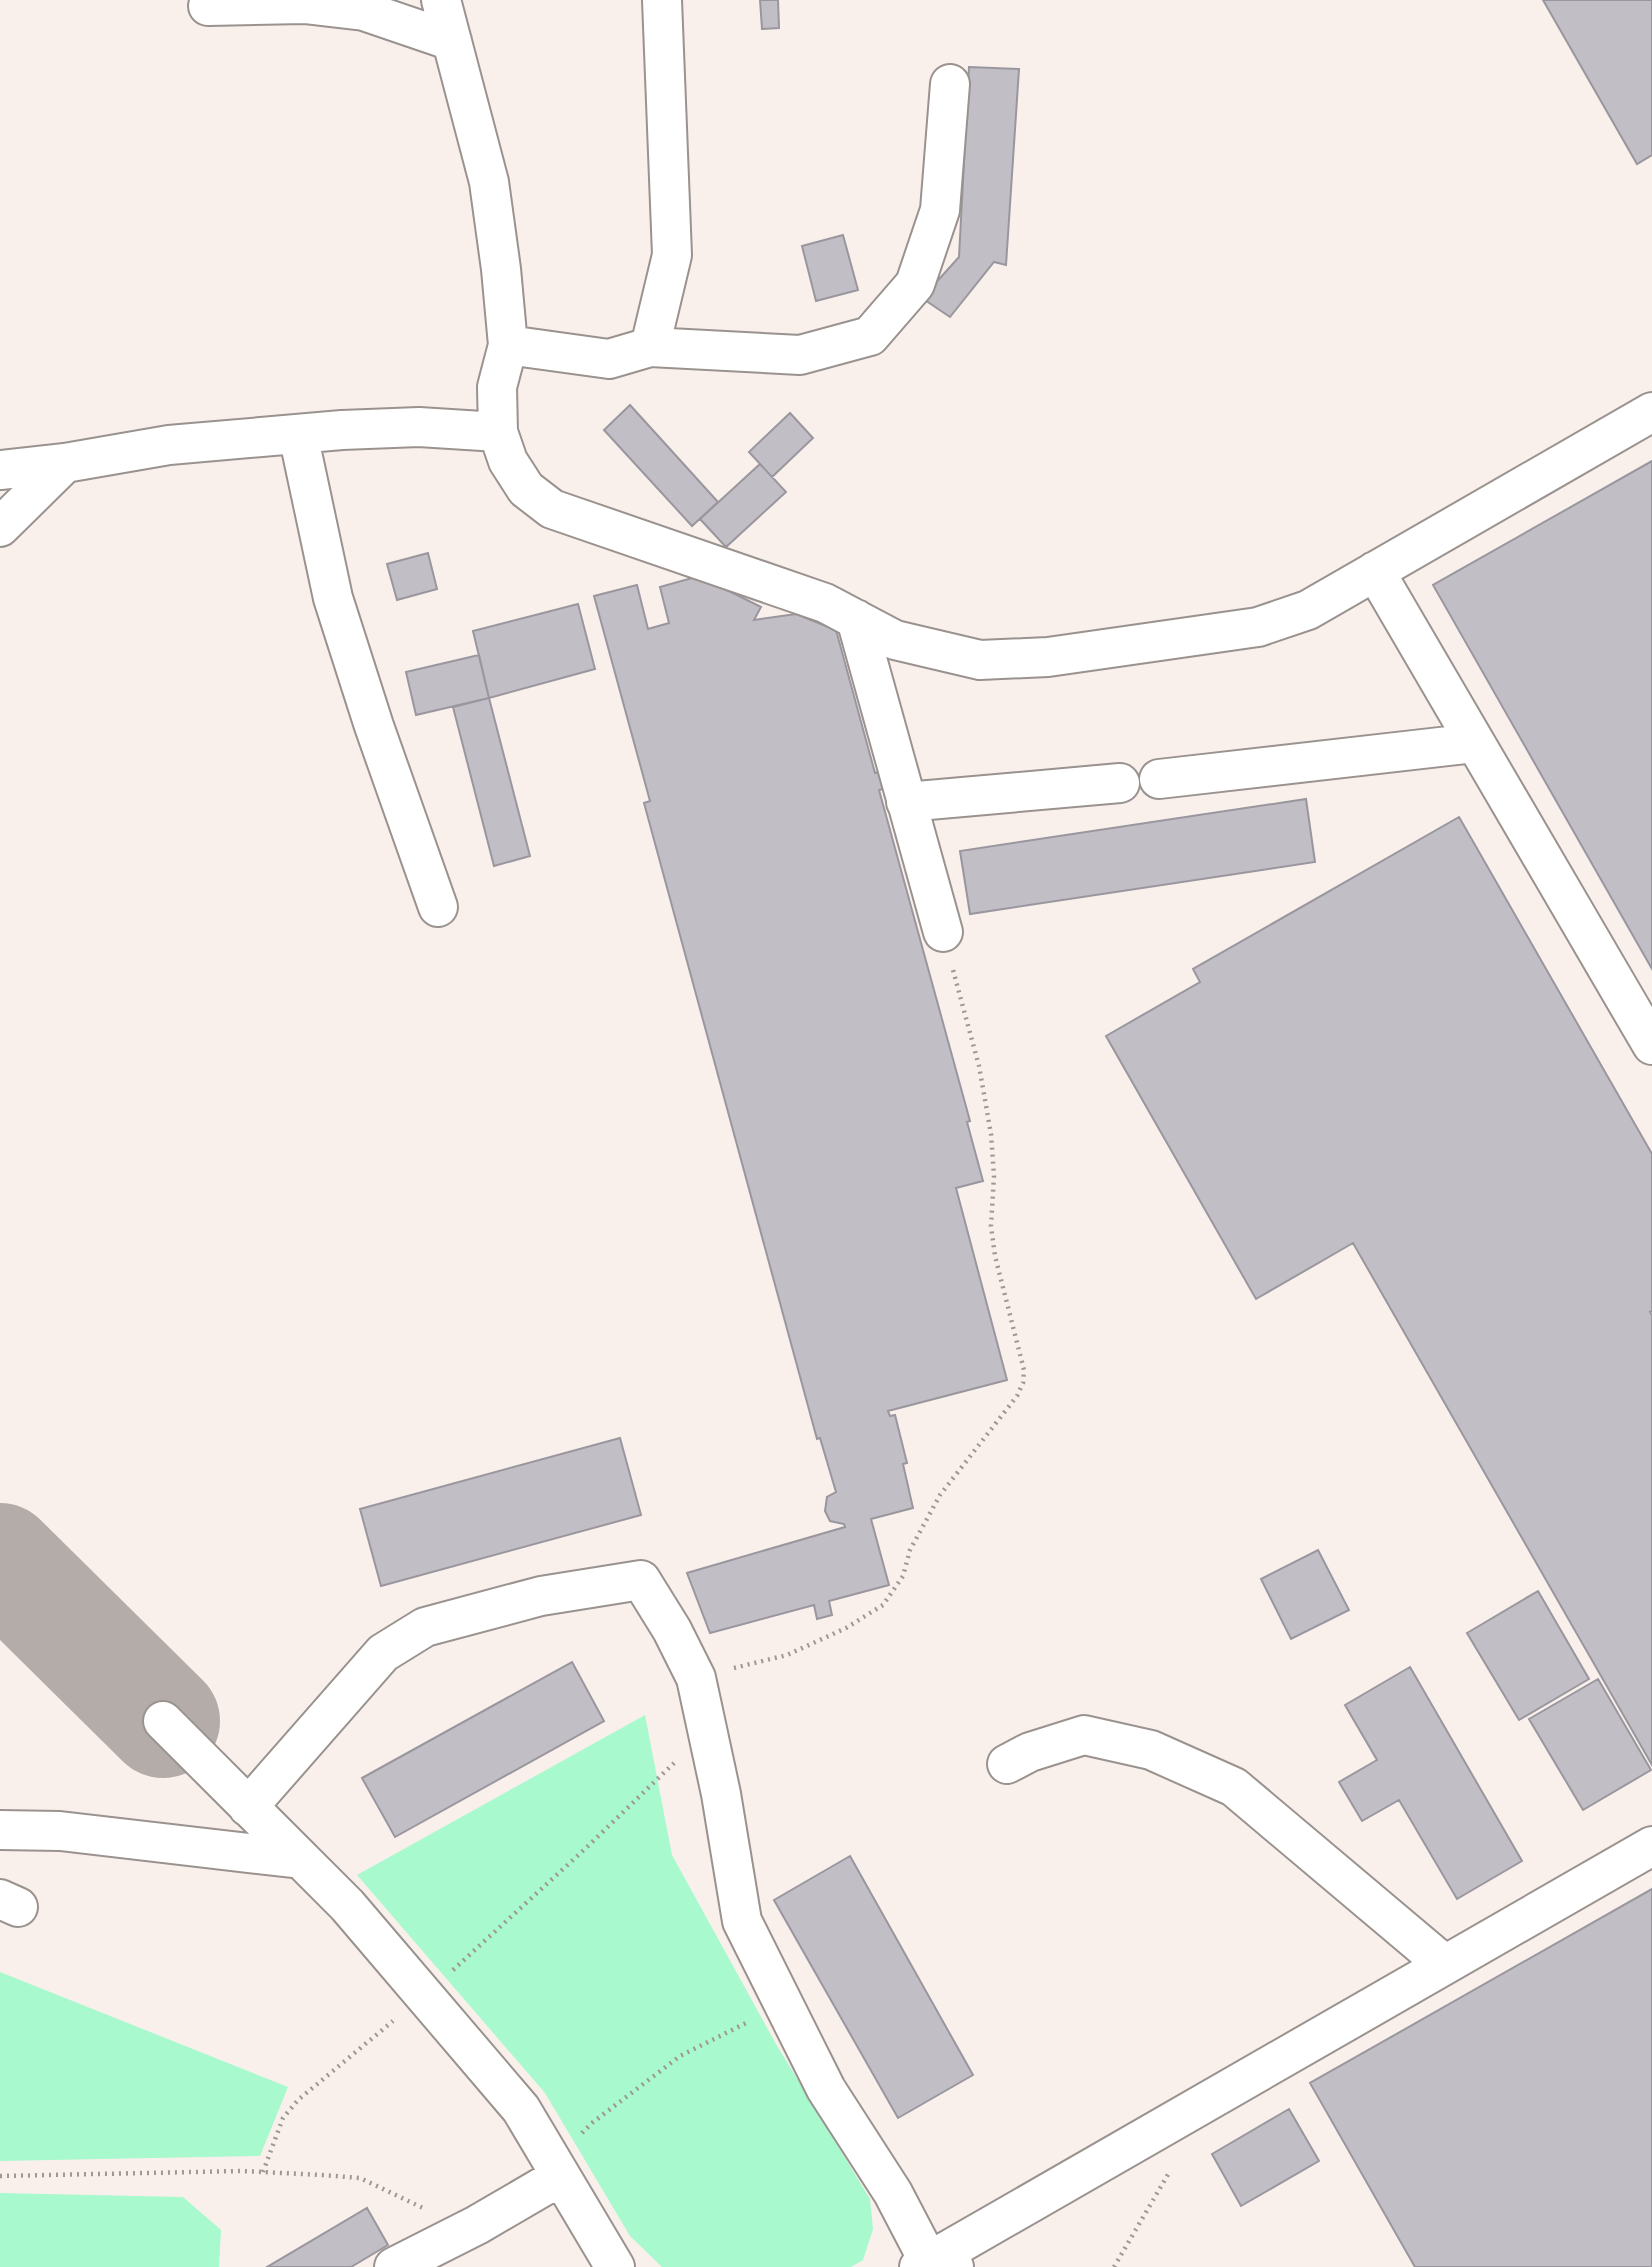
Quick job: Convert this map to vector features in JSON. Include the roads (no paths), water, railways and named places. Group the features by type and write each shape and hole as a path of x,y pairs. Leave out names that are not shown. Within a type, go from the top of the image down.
{"street":[{"path":"441,0 489,182 501,269 508,345 497,387 498,432 508,461 526,489 552,509 825,603 895,640 979,660 1048,657 1258,627 1308,610 1652,412"},
{"path":"650,346 672,255 662,0"},
{"path":"208,6 304,4 365,11 452,41"},
{"path":"508,345 609,359 650,346 800,355 870,336 915,284 940,210 950,84"},
{"path":"0,470 65,463 169,445 298,434 419,427 498,432"},
{"path":"298,434 333,598 374,726 438,906"},
{"path":"0,527 65,463"},
{"path":"1375,571 1652,1045"},
{"path":"856,619 943,932"},
{"path":"1159,779 1475,743"},
{"path":"906,802 1120,783"},
{"path":"248,1807 383,1653 425,1627 541,1596 641,1580 672,1630 696,1678 742,1921 826,2089 893,2193 934,2265 1444,1964 1652,1846"},
{"path":"163,1721 347,1905 520,2109 615,2267"},
{"path":"1007,1764 1030,1752 1084,1735 1151,1750 1234,1787 1444,1964"},
{"path":"0,1830 60,1831 301,1859"},
{"path":"394,2267 468,2230 557,2170"}]}
